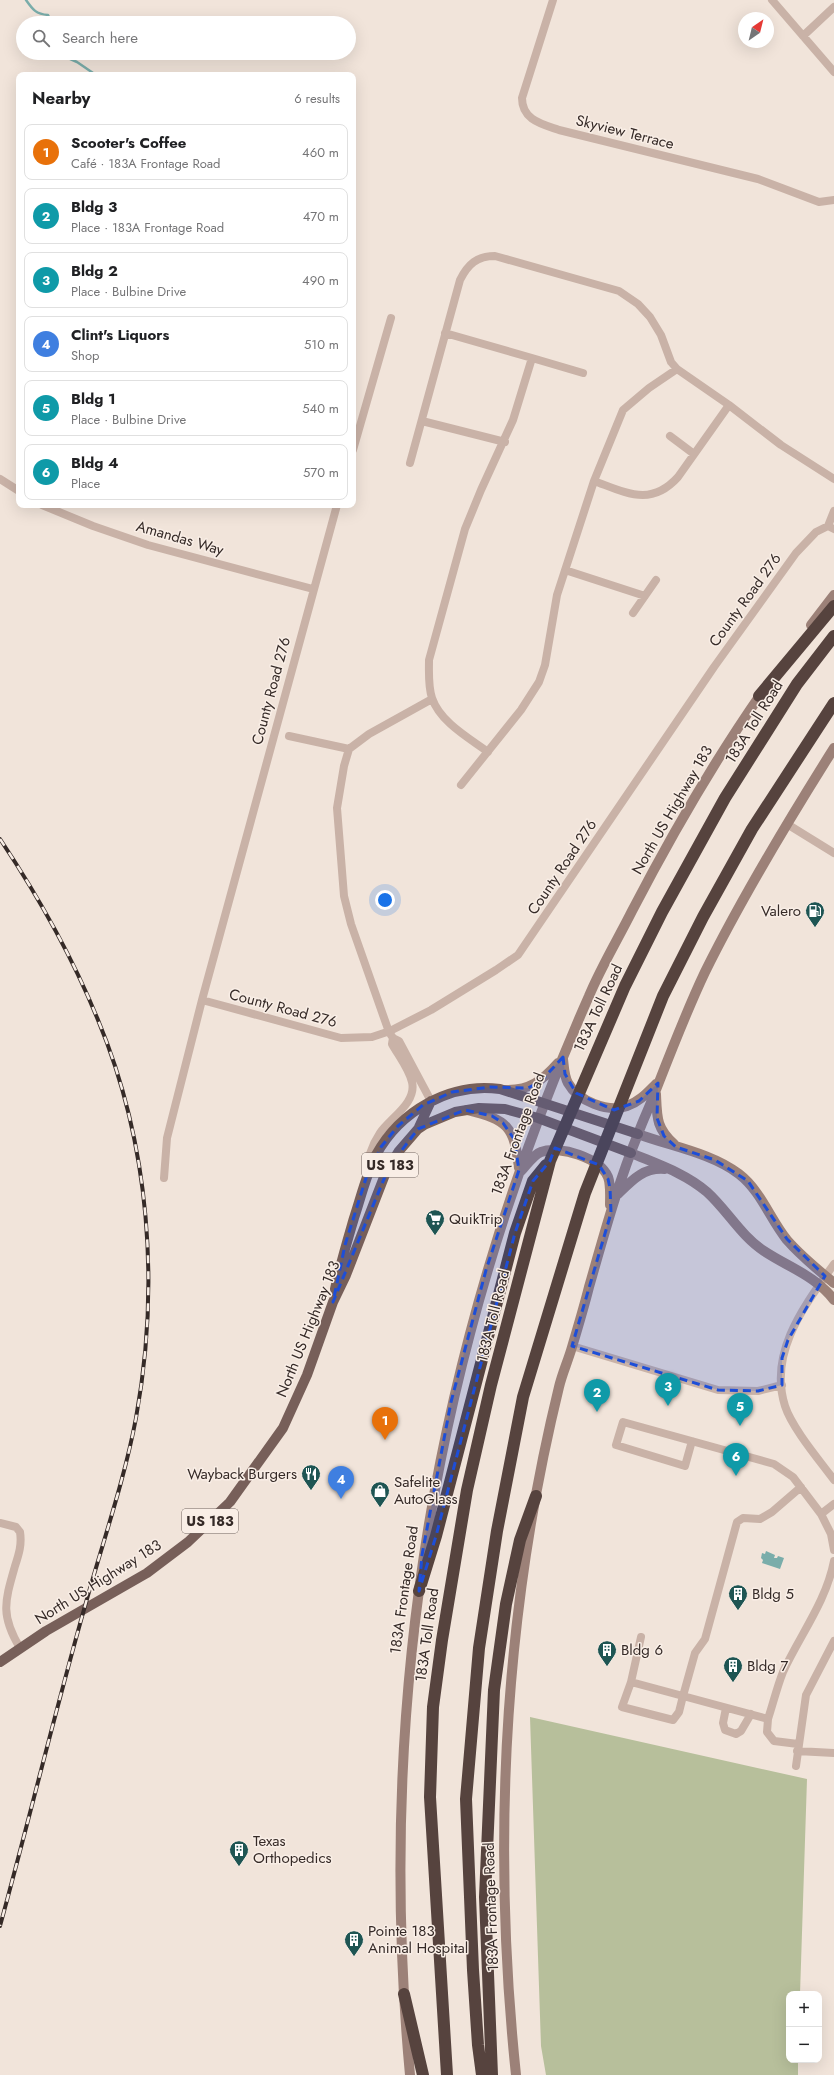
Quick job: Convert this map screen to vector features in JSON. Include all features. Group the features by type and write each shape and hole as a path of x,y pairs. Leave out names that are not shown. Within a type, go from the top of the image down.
{"highway":[{"path":"759,696 834,606"},
{"name":"183A Toll Road","path":"447,2075 430,1797 433,1707 442,1640 467,1490 491,1385 531,1230 550,1160 624,986 725,798 797,684 834,636"},
{"path":"482,2075 478,2045 473,1970 466,1799 479,1648 497,1531 523,1397 568,1243 585,1193 663,996 702,917 752,828 834,702"},
{"path":"419,1591 436,1536 515,1233 533,1181 550,1160"},
{"path":"492,2075 485,1897 494,1690 506,1604 520,1540 536,1496"},
{"path":"404,1994 423,2075"}],"main road":[{"name":"North US Highway 183","path":"563,1057 590,992 661,855 699,791 759,696 834,595"},
{"path":"834,748 787,824 705,973 631,1152 690,1180 707,1193 736,1226 763,1251 804,1273 834,1300"},
{"path":"563,1057 565,1074 568,1083 576,1093 593,1103 614,1110 639,1101 657,1087"},
{"name":"US 183","path":"506,1090 523,1089 534,1085 547,1076 563,1057"},
{"name":"183A Frontage Road","path":"410,2075 404,1994 400,1878 401,1786 408,1674 424,1548 451,1402 486,1270 518,1173 538,1118 563,1057"},
{"name":"North US Highway 183","path":"333,1302 345,1244 366,1178 381,1147 398,1126 409,1116 431,1101 452,1092 490,1087 506,1090 638,1134"},
{"path":"657,1087 659,1127 664,1136 676,1147"},
{"path":"418,1129 431,1101"},
{"name":"North US Highway 183","path":"0,1662 20,1648 147,1572 188,1542 230,1502 261,1461 283,1428 307,1375 333,1302 346,1275 386,1172 399,1152 418,1129 446,1115 465,1110 479,1108 505,1109 538,1118 631,1152"},
{"path":"465,1110 492,1116 506,1126 515,1144 518,1173"},
{"path":"638,1134 715,1160 738,1173 748,1181 787,1239 801,1255 834,1283"},
{"path":"518,1173 539,1153 547,1151 561,1150 591,1160 599,1165 608,1179 611,1213"},
{"name":"183A Frontage Road","path":"516,2075 506,1957 504,1898 506,1752 520,1598 536,1496 560,1383 616,1195 631,1152"},
{"path":"616,1195 640,1174 655,1169 669,1169"}],"street":[{"name":"Skyview Terrace","path":"553,0 522,98 523,109 531,119 559,130 758,179 819,202 834,200"},
{"path":"772,0 834,72"},
{"path":"803,36 834,7"},
{"path":"410,464 460,280 466,268 475,260 485,256 495,256 619,291 638,304 650,317 661,335 671,362 677,369 729,405 781,445 834,479"},
{"path":"356,440 391,318"},
{"path":"445,333 583,373"},
{"path":"488,752 445,718 432,699 429,681 429,660 465,529 513,420 532,358"},
{"path":"460,786 521,710 539,682 545,665 557,596 565,570 594,481 623,410 649,388 677,369"},
{"path":"594,481 633,494 649,495 660,492 670,486 729,405"},
{"path":"422,420 504,442"},
{"path":"670,436 694,454"},
{"path":"0,479 16,489"},
{"name":"Amandas Way","path":"49,508 93,526 148,545 313,589"},
{"name":"County Road 276","path":"164,1178 167,1138 202,1000 336,508"},
{"path":"831,528 834,511"},
{"name":"County Road 276","path":"202,1000 341,1038 391,1035 518,955 714,667 796,553 816,532 831,528"},
{"path":"565,570 645,596"},
{"path":"633,614 656,580"},
{"path":"366,1178 367,1163 380,1133 406,1103 412,1092 411,1080 392,1044 391,1035 351,924 344,896 337,808 344,766 350,748 369,734 432,699"},
{"path":"289,736 350,748"},
{"path":"787,824 834,853"},
{"path":"391,1035 399,1041 431,1101"},
{"path":"834,1264 802,1312 788,1340 782,1358 782,1385 785,1407 834,1480"},
{"path":"572,1346 718,1390 758,1391 782,1385"},
{"path":"692,1441 685,1466 616,1445 623,1422 692,1441 774,1464 794,1477 821,1514 831,1534 834,1550"},
{"path":"641,1637 631,1682 622,1707 673,1720 679,1712 695,1653 705,1639 737,1522 743,1518 760,1519 772,1512 801,1487"},
{"path":"821,1514 834,1504"},
{"path":"0,1523 16,1527 20,1532 20,1550 7,1598 5,1617 9,1632 20,1648"},
{"path":"834,1561 830,1582 817,1611 783,1673 768,1719 767,1732 774,1740 797,1747 834,1753"},
{"path":"796,1766 797,1747 806,1696 834,1641"},
{"path":"631,1682 768,1719"},
{"path":"726,1708 723,1724 725,1730 736,1734 741,1731 750,1714"}],"highlighted area":[{"path":"563,1057 565,1074 576,1093 614,1110 639,1101 658,1083 657,1118 664,1136 676,1147 715,1160 748,1181 787,1239 825,1276 788,1340 782,1358 782,1385 758,1391 718,1390 572,1346 611,1213 610,1188 608,1179 599,1165 555,1148 550,1161 533,1181 515,1233 436,1536 419,1591 422,1555 451,1402 486,1270 519,1170 514,1139 503,1123 492,1116 465,1110 418,1129 389,1167 333,1302 345,1245 366,1178 381,1147 398,1126 423,1105 452,1092 490,1087 528,1088 541,1081"}],"green space":[{"path":"530,1717 807,1779 800,1991 786,1991 786,2063 798,2063 798,2075 546,2075 541,2046"}],"water":[{"path":"766,1551 775,1555 774,1558 777,1558 778,1556 784,1558 780,1569 762,1563 762,1553 765,1554"}],"waterway":[{"path":"26,0 35,11 48,16"},
{"path":"73,60 92,72"}],"railway":[{"path":"0,839 28,882 66,950 88,996 116,1068 129,1116 139,1166 146,1216 148,1267 148,1318 143,1368 131,1442 74,1646 0,1926"}],"place":[{"name":"Valero","path":"815,928"},
{"name":"QuikTrip","path":"435,1236"},
{"name":"Bldg 2","path":"668,1406"},
{"name":"Bldg 3","path":"597,1412"},
{"name":"Bldg 1","path":"740,1426"},
{"name":"Scooter's Coffee","path":"385,1440"},
{"name":"Bldg 4","path":"736,1476"},
{"name":"Wayback Burgers","path":"311,1491"},
{"name":"Clint's Liquors","path":"341,1499"},
{"name":"Safelite AutoGlass","path":"380,1508"},
{"name":"Bldg 5","path":"738,1611"},
{"name":"Bldg 6","path":"607,1667"},
{"name":"Bldg 7","path":"733,1683"},
{"name":"Texas Orthopedics","path":"239,1867"},
{"name":"Pointe 183 Animal Hospital","path":"354,1957"}]}
